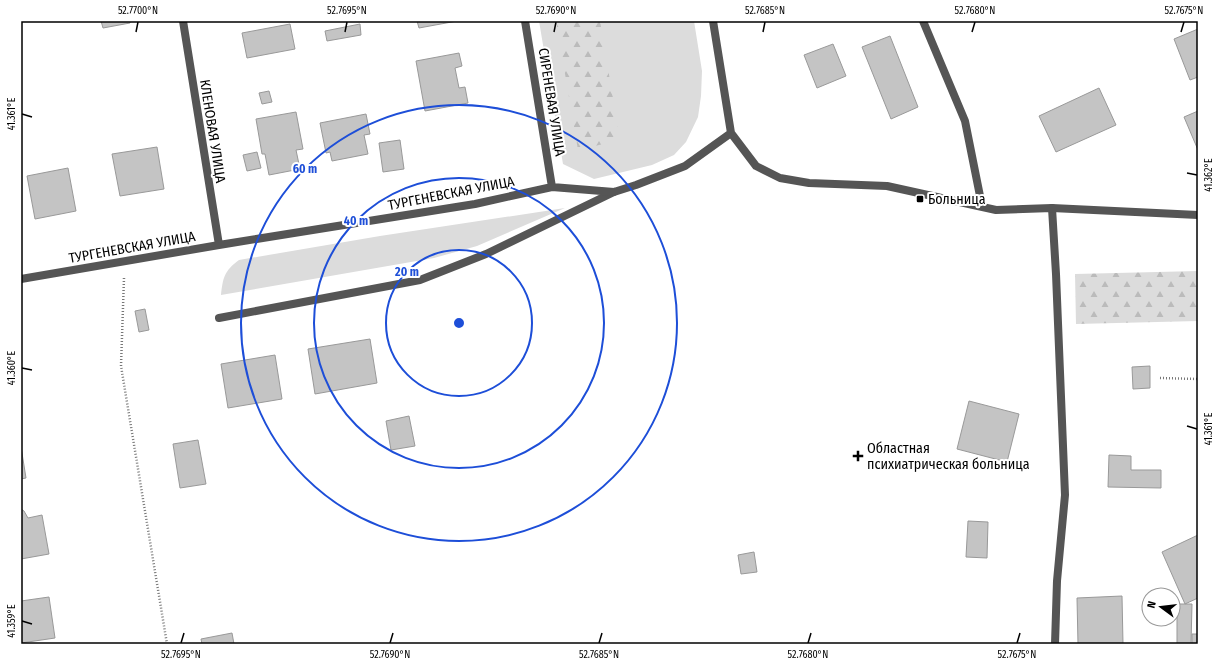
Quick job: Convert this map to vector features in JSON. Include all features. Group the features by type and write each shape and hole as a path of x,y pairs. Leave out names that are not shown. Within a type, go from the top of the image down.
{"street":[{"name":"КЛЕНОВАЯ УЛИЦА","path":"183,21 219,245"},
{"name":"СИРЕНЕВАЯ УЛИЦА","path":"526,21 552,187"},
{"path":"713,21 731,133 756,166 780,178 809,183 887,186 996,210 1052,208 1198,215"},
{"path":"923,21 965,121 982,206"},
{"name":"ТУРГЕНЕВСКАЯ УЛИЦА","path":"21,279 219,245 475,204 552,187 614,192 686,166 731,133"},
{"path":"219,318 420,280 486,254 614,192"},
{"path":"1052,208 1065,495 1057,581 1055,644"}],"path":[{"path":"124,262 121,366 167,644"},
{"path":"1160,378 1198,379"}],"green space":[{"path":"539,21 694,21 702,71 701,96 698,117 686,142 674,155 652,165 594,179 563,164"},
{"path":"556,21 600,21 620,140 578,150"},
{"path":"565,208 477,246 434,258 221,295 227,271 239,260 380,236"},
{"path":"1198,271 1198,321 1076,324 1075,274"}],"building":[{"path":"101,21 130,21 130,23 103,28"},
{"path":"417,21 457,21 419,28"},
{"path":"290,24 295,49 247,58 242,33"},
{"path":"360,24 361,35 327,41 325,31"},
{"path":"1198,29 1198,77 1190,80 1174,39"},
{"path":"890,36 918,107 891,119 862,47"},
{"path":"833,44 846,76 817,88 804,55"},
{"path":"459,53 462,66 455,68 459,88 465,87 468,103 425,111 416,61"},
{"path":"1099,88 1116,125 1056,152 1039,116"},
{"path":"269,91 272,102 262,104 259,93"},
{"path":"1198,111 1198,150 1184,117"},
{"path":"296,112 303,149 296,150 300,169 269,175 265,154 262,154 256,119"},
{"path":"366,114 370,134 364,135 368,154 332,161 330,152 326,153 320,123"},
{"path":"400,140 404,169 383,172 379,143"},
{"path":"157,147 164,189 120,196 112,154"},
{"path":"257,152 261,168 247,171 243,155"},
{"path":"68,168 76,211 35,219 27,176"},
{"path":"145,309 149,330 139,332 135,311"},
{"path":"370,339 377,383 315,394 308,349"},
{"path":"275,355 282,399 228,408 221,364"},
{"path":"1150,366 1150,388 1133,389 1132,367"},
{"path":"969,401 1019,414 1007,462 957,449"},
{"path":"409,416 415,446 391,450 386,421"},
{"path":"198,440 206,484 180,488 173,444"},
{"path":"21,447 26,478 21,479"},
{"path":"1109,455 1131,456 1131,470 1161,470 1161,488 1108,487"},
{"path":"21,509 28,518 42,515 49,554 21,559"},
{"path":"968,521 988,522 987,558 966,557"},
{"path":"1198,535 1198,598 1185,604 1181,595 1181,587 1177,587 1162,552"},
{"path":"754,552 757,572 741,574 738,555"},
{"path":"1122,596 1123,644 1078,644 1077,598"},
{"path":"49,597 55,638 21,643 21,601"},
{"path":"1181,604 1192,604 1191,644 1177,644 1177,627 1181,627"},
{"path":"232,633 234,644 202,644 201,639"},
{"path":"1192,634 1198,634 1198,644 1192,644"}],"place":[{"name":"Больница","path":"920,199"},
{"name":"Областная психиатрическая больница","path":"858,456"}]}
